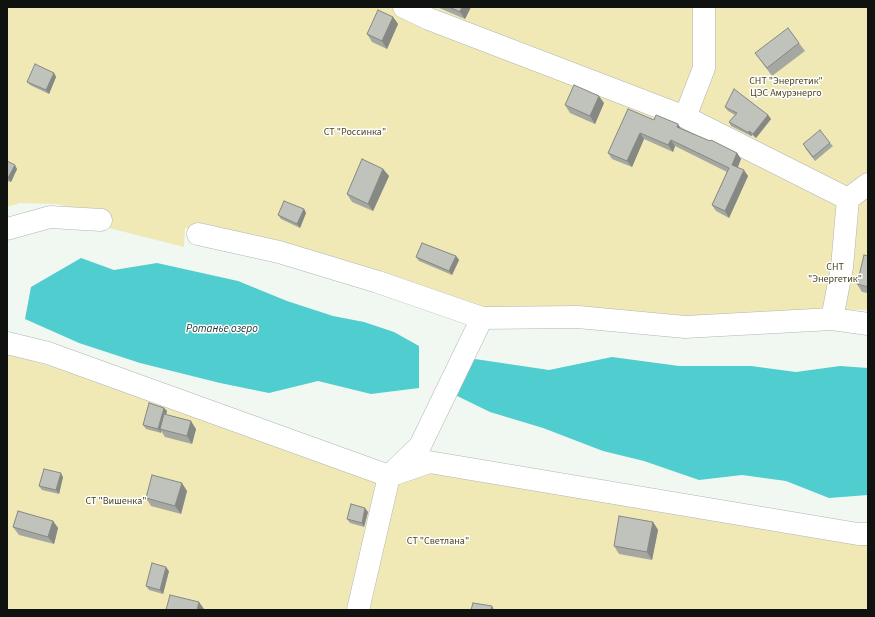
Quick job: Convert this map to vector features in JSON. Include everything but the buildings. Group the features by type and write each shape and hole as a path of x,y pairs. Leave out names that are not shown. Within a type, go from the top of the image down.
{"street":[{"path":"404,7 428,19 685,117 848,199"},
{"path":"685,117 704,68 704,7"},
{"path":"832,319 842,267 848,199 868,184"},
{"path":"7,229 50,217 101,220"},
{"path":"198,234 279,252 378,282 482,318 578,317 685,327 832,319 868,324"},
{"path":"358,610 390,476 420,446 482,318"},
{"path":"7,343 48,353 390,476 429,462 858,534 868,534"}],"green space":[{"name":"СТ \"Россинка\"","path":"7,7 868,7 868,310 819,309 690,318 494,312 302,248 185,228 184,247 109,228 108,216 56,204 20,203 7,207"},
{"path":"7,353 112,385 385,481 431,472 868,540 868,610 7,610"}],"water":[{"name":"Ротанье озеро","path":"81,258 114,270 157,263 238,281 287,301 333,316 364,322 394,332 419,346 419,388 371,394 318,381 269,393 220,383 140,363 79,343 25,319 31,287"},
{"path":"612,357 679,366 751,366 796,372 840,366 868,368 868,495 829,498 786,481 742,475 699,480 644,461 603,451 543,428 490,412 449,392 475,359 549,370"}],"park label":[{"name":"СНТ \"Энергетик\" ЦЭС Амурэнерго","path":"786,88"},
{"name":"СНТ \"Энергетик\"","path":"835,274"},
{"name":"СТ \"Вишенка\"","path":"116,502"},
{"name":"СТ \"Светлана\"","path":"438,542"}]}
